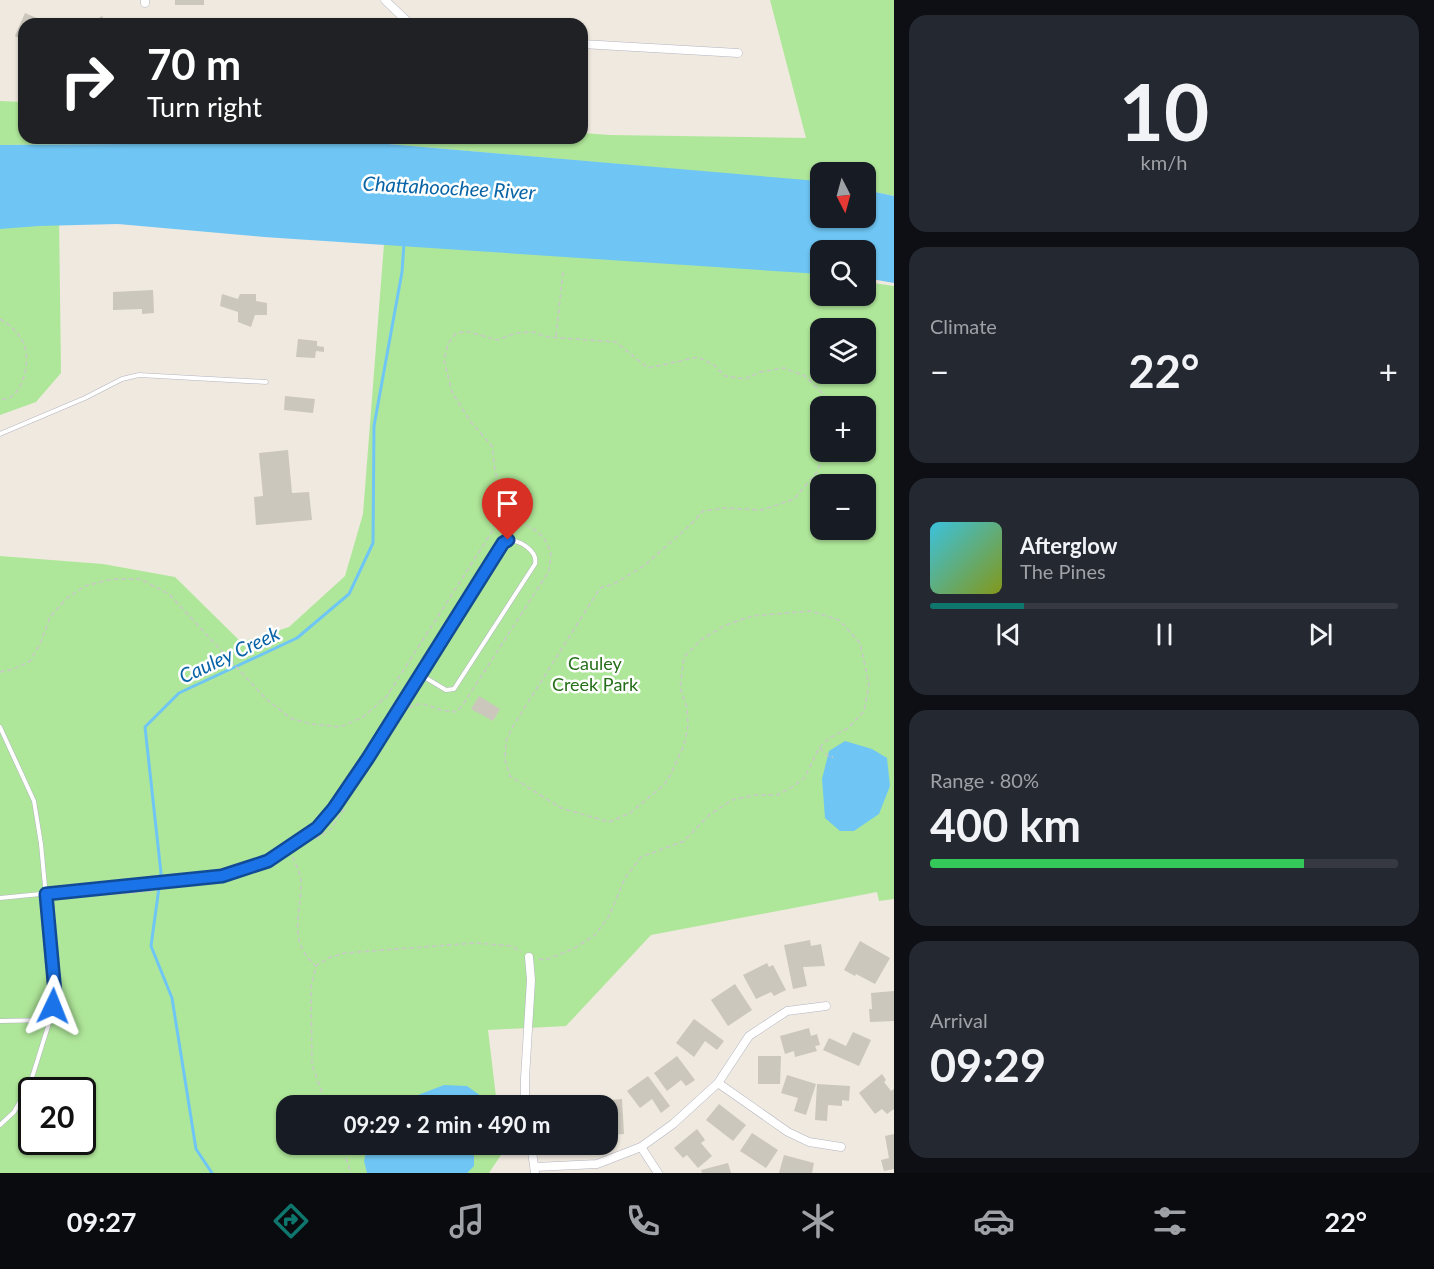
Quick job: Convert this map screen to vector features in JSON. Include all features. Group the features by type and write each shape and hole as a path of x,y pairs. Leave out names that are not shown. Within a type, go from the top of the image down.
{"street":[{"path":"385,0 404,18"},
{"path":"588,44 738,52"},
{"path":"525,1095 531,981 529,957"},
{"path":"533,1155 535,1170 597,1164 641,1147 673,1124 718,1083 749,1036 787,1011 826,1006"},
{"path":"718,1083 788,1132 809,1142 841,1147"},
{"path":"641,1147 658,1173"}],"lane":[{"path":"0,434 86,398 122,379 140,375 266,382"},
{"path":"0,898 222,876 268,861 317,828 334,808 503,543 514,540 534,552 535,564 454,689 446,690 420,675"},
{"path":"0,727 34,801 41,844 55,993 50,1020 30,1084 14,1112 0,1125"},
{"path":"0,1021 50,1020"}],"path":[{"path":"556,337 563,272"},
{"path":"0,320 12,327 24,344 27,364 19,389 9,398 0,400"},
{"path":"0,672 14,669 30,661 40,644 50,617 67,598 85,586 113,579 140,579 169,594 265,698 290,718 311,724 340,727 363,717 387,696 497,524 501,487 495,472 492,446 470,421 452,392 444,360 448,344 455,334 466,331 497,340 516,333 533,332 548,337 615,342 648,368 698,357 714,365 725,376 745,379 760,372 784,368 805,376 825,396"},
{"path":"323,1095 312,1065 311,987 316,966 328,958 345,953 475,943 512,946 529,957 545,960 573,949 595,934 609,916 625,878 641,856 684,841 709,815 732,800 755,795 777,795 794,786 805,777 819,748 828,739 848,728 864,711 869,685 860,643 839,621 810,611 752,616 726,625 702,639 684,657 680,688 687,707 688,726 684,745 664,785 630,813 609,822 561,808 510,776 505,760 506,741 513,726 600,588 614,584 645,565 703,511 726,508 762,510 794,499 817,472 821,462"},
{"path":"404,716 409,707 418,703 456,712 462,706 549,571 551,553 542,537 532,528 512,521 497,524"},
{"path":"819,748 828,756 833,757"},
{"path":"312,842 331,828 344,809"},
{"path":"292,856 301,877 298,941 306,958 316,966"},
{"path":"345,1155 351,1173"}],"green space":[{"path":"770,0 894,0 894,196 876,192 876,162 810,162 810,181 388,144 588,144 588,133 806,138"},
{"path":"0,101 18,102 18,144 122,144 0,145"},
{"path":"59,215 61,373 36,402 0,415 0,218"},
{"name":"Cauley Creek Park","path":"385,231 810,263 810,306 876,306 876,283 894,286 894,899 879,901 877,892 651,935 566,1026 488,1030 496,1095 276,1095 276,1155 501,1155 489,1173 0,1173 0,556 103,564 175,577 241,642 289,627 345,576 363,514"}],"water":[{"name":"Chattahoochee River","path":"388,144 810,180 810,228 876,228 876,192 894,196 894,283 876,280 876,240 810,240 810,273 264,237 118,224 0,229 0,145"},
{"path":"845,741 872,749 887,758 890,786 879,814 854,831 840,831 825,818 822,779 829,751"},
{"path":"444,1085 467,1086 480,1095 418,1095"},
{"path":"365,1155 473,1155 474,1166 467,1173 367,1173 364,1161"}],"building":[{"path":"175,0 204,0 204,5 175,5"},
{"path":"25,13 37,18 23,18"},
{"path":"153,290 154,313 142,314 142,309 113,310 113,292"},
{"path":"222,294 238,299 240,294 256,294 256,301 267,303 267,315 255,315 251,327 238,322 238,312 220,306"},
{"path":"298,339 317,341 317,346 324,347 324,352 316,351 315,358 296,357"},
{"path":"285,396 315,399 313,413 284,410"},
{"path":"288,450 292,493 309,492 312,520 256,525 254,497 263,496 259,453"},
{"path":"479,696 500,709 493,721 471,709"},
{"path":"810,940 811,946 821,944 825,966 803,967 807,986 793,989 784,945"},
{"path":"860,941 890,958 875,984 844,970"},
{"path":"767,963 769,967 773,965 786,990 774,996 771,992 756,999 743,975"},
{"path":"735,984 752,1010 728,1026 711,1000"},
{"path":"894,991 894,1021 870,1022 871,993"},
{"path":"694,1019 724,1041 717,1050 705,1041 694,1057 676,1043"},
{"path":"809,1028 811,1036 817,1034 820,1045 815,1046 817,1051 795,1057 794,1051 785,1054 780,1036"},
{"path":"853,1032 871,1040 859,1066 823,1050 829,1038 846,1046"},
{"path":"677,1056 695,1080 686,1086 681,1080 667,1091 654,1073"},
{"path":"758,1056 781,1056 780,1084 758,1084"},
{"path":"882,1074 886,1080 884,1082 891,1091 894,1089 894,1109 887,1114 882,1109 875,1114 859,1093"},
{"path":"787,1075 816,1084 806,1115 794,1111 798,1098 781,1093"},
{"path":"648,1076 670,1106 661,1113 652,1099 640,1108 627,1091"},
{"path":"817,1084 850,1086 849,1101 842,1100 842,1106 828,1105 827,1121 815,1120"},
{"path":"618,1099 622,1099 624,1134 618,1134"},
{"path":"719,1104 746,1125 733,1141 706,1120"},
{"path":"697,1129 705,1140 701,1143 712,1156 698,1168 687,1155 683,1158 674,1148"},
{"path":"752,1133 778,1150 766,1168 740,1151"},
{"path":"894,1134 894,1169 884,1171 881,1160 889,1158 885,1136"},
{"path":"784,1155 814,1163 812,1173 779,1173"},
{"path":"728,1163 731,1173 702,1173 701,1170"}],"waterway":[{"name":"Cauley Creek","path":"212,1173 196,1149 172,998 151,946 161,873 145,727 179,693 297,638 349,594 373,543 374,426 402,272 404,243"}],"route":[{"path":"53,1006 55,993 46,894 222,876 268,861 317,828 334,808 368,758 503,543 508,540"}]}
